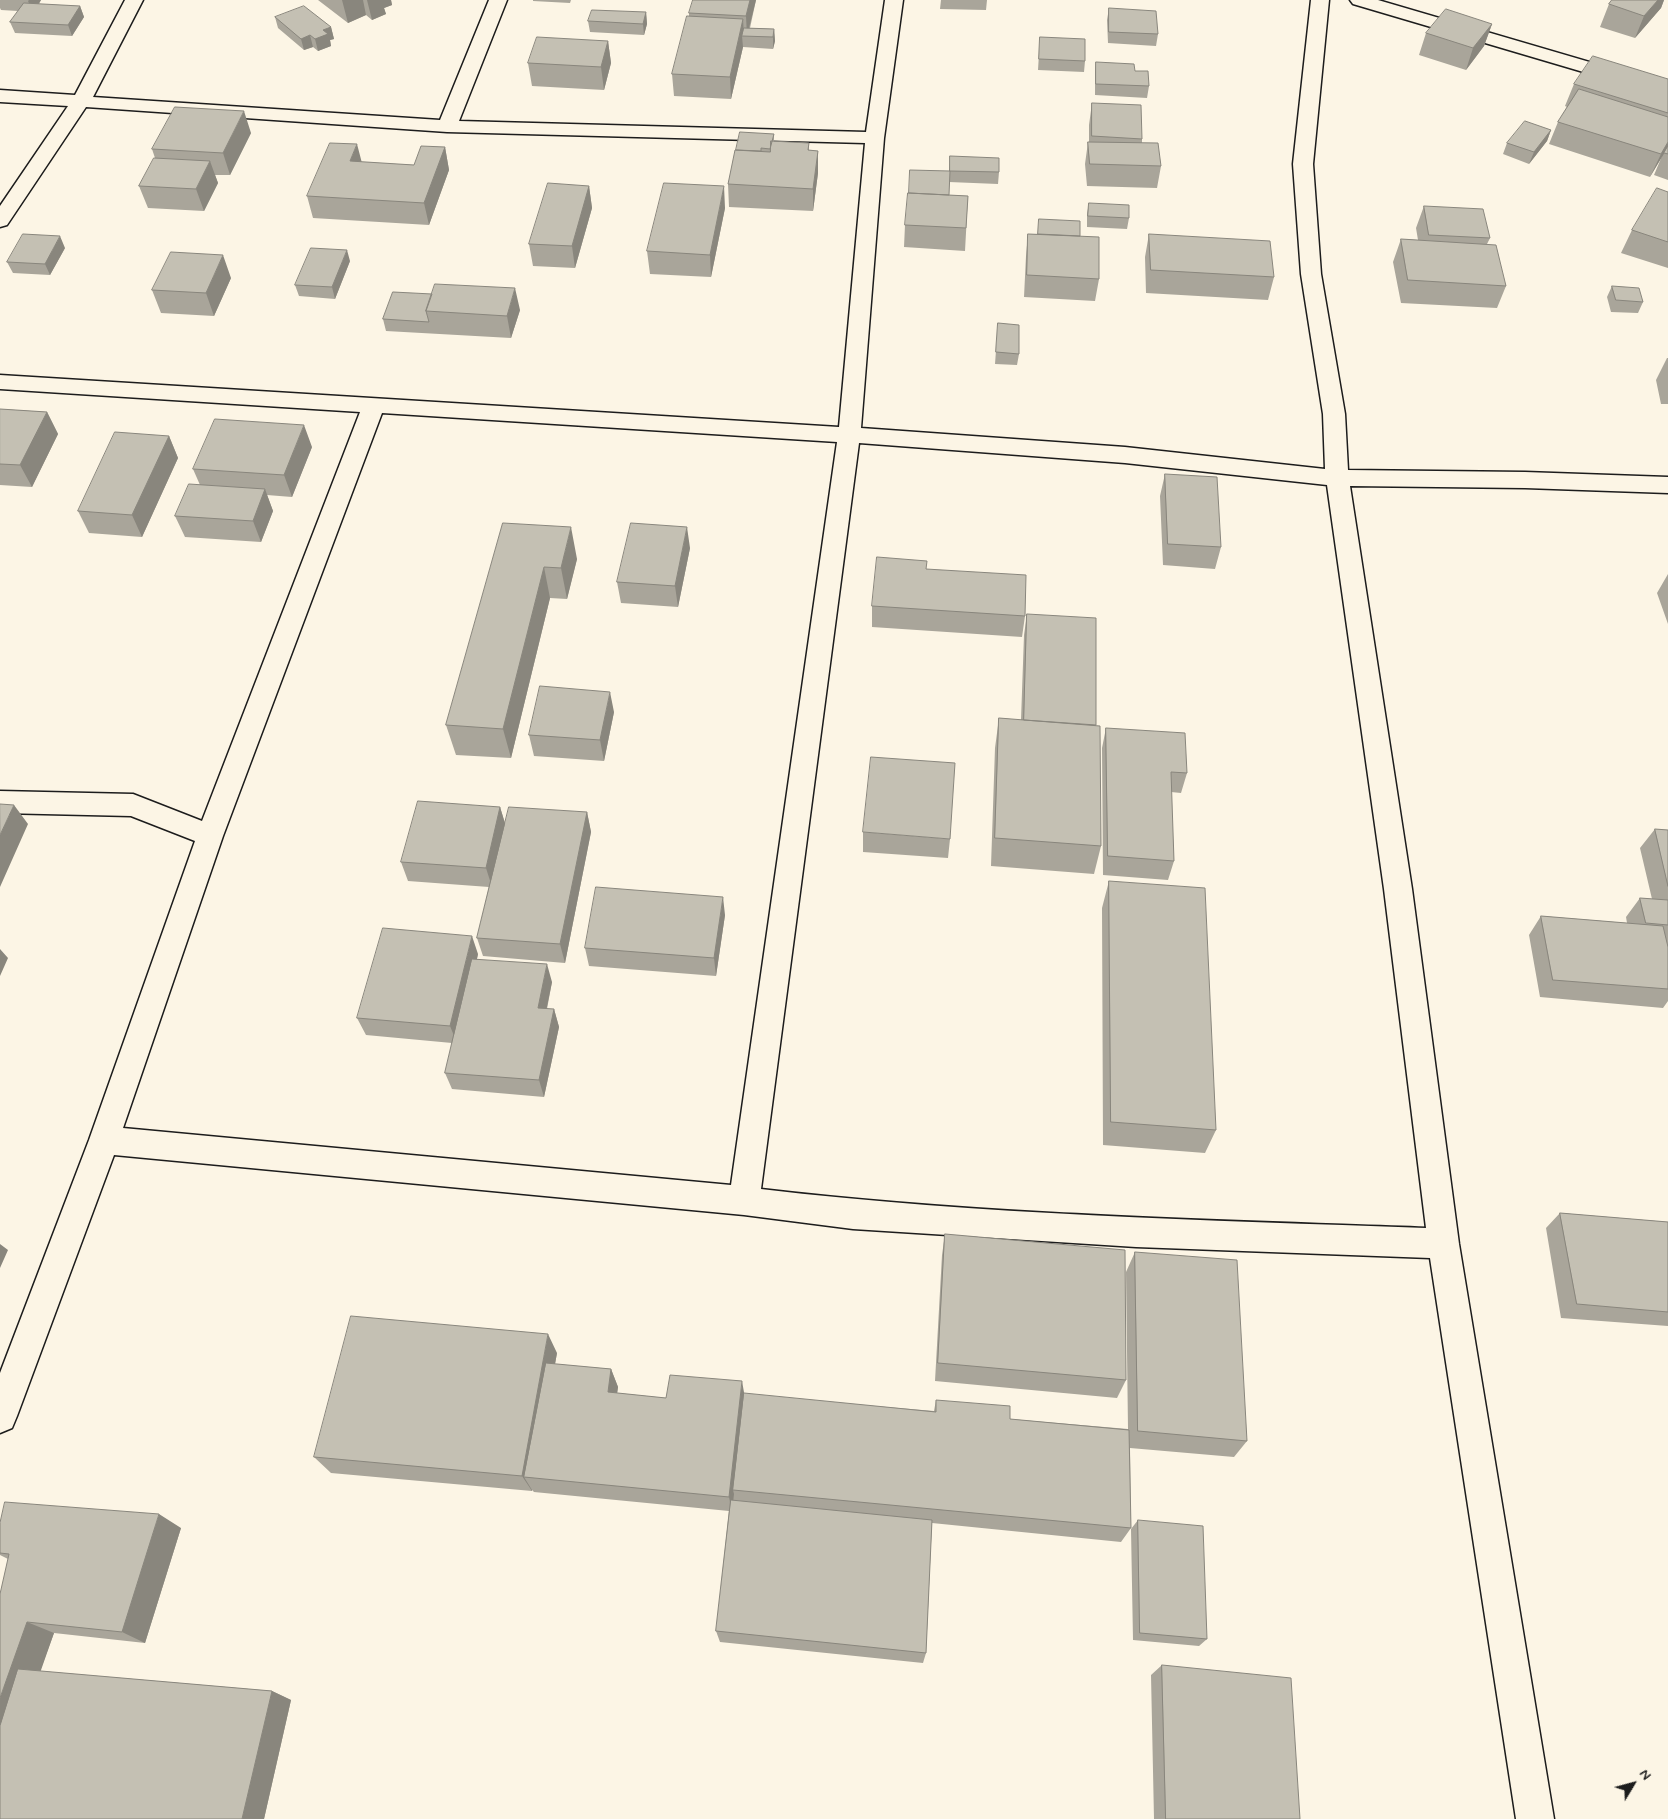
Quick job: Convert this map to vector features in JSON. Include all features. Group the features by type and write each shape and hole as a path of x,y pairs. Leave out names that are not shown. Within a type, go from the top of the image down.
{"street":[{"path":"0,221 81,101 134,0"},
{"path":"446,126 498,0"},
{"path":"744,1200 849,435 875,138 894,0"},
{"path":"1320,0 1303,164 1311,274 1334,414 1337,478 1398,889 1443,1244 1535,1819"},
{"path":"1359,0 1668,91"},
{"path":"0,96 446,126 875,138"},
{"path":"0,382 849,435 1125,455 1337,478 1525,480 1668,485"},
{"path":"0,1416 104,1140 210,836 374,406"},
{"path":"0,802 133,805 210,836"},
{"path":"104,1140 744,1200 853,1214 1136,1232 1443,1244"}],"building":[{"path":"693,0 750,0 746,16 689,13"},
{"path":"1612,0 1658,0 1644,16 1609,4"},
{"path":"24,3 80,6 68,25 10,22"},
{"path":"304,6 331,27 323,30 328,34 315,39 310,35 301,39 275,17"},
{"path":"1109,8 1156,11 1158,34 1109,32"},
{"path":"1446,9 1492,24 1473,48 1426,33"},
{"path":"592,10 646,12 643,24 588,21"},
{"path":"687,16 743,19 730,77 672,74"},
{"path":"744,28 774,29 773,37 742,36"},
{"path":"537,37 608,41 601,67 528,63"},
{"path":"1040,37 1085,39 1085,61 1039,59"},
{"path":"1593,56 1668,79 1668,113 1574,84"},
{"path":"1096,62 1134,64 1135,71 1148,71 1149,86 1096,84"},
{"path":"1579,89 1668,117 1668,142 1661,154 1558,122"},
{"path":"1092,103 1141,105 1142,139 1092,136"},
{"path":"175,107 244,111 223,153 152,149"},
{"path":"1525,121 1551,130 1534,152 1507,143"},
{"path":"740,132 774,134 770,149 761,148 761,151 736,150"},
{"path":"771,141 809,143 808,150 818,151 813,189 728,184 735,150 770,152"},
{"path":"1088,142 1158,143 1161,166 1090,164"},
{"path":"330,143 357,144 350,161 414,165 421,146 445,147 424,203 307,196"},
{"path":"1668,146 1668,154 1664,153"},
{"path":"950,156 999,158 999,172 950,171"},
{"path":"154,158 210,161 196,189 139,186"},
{"path":"910,170 950,171 949,195 909,193"},
{"path":"548,183 589,186 572,246 529,244"},
{"path":"664,183 724,186 710,255 647,251"},
{"path":"1657,188 1668,192 1668,242 1632,230"},
{"path":"908,193 968,196 966,228 905,225"},
{"path":"1089,203 1129,205 1129,218 1088,216"},
{"path":"1424,206 1483,209 1490,238 1429,235"},
{"path":"1039,219 1080,221 1080,236 1038,234"},
{"path":"23,234 60,236 45,264 7,262"},
{"path":"1028,234 1099,237 1099,279 1027,275"},
{"path":"1149,234 1270,241 1274,277 1151,270"},
{"path":"1401,239 1496,245 1506,286 1408,280"},
{"path":"311,248 347,250 332,287 295,285"},
{"path":"171,252 223,255 206,293 152,290"},
{"path":"435,284 515,288 507,316 426,311"},
{"path":"1612,286 1639,288 1643,302 1616,300"},
{"path":"393,292 432,294 426,311 429,322 383,319"},
{"path":"998,323 1019,325 1019,354 996,352"},
{"path":"0,409 47,412 20,465 0,464"},
{"path":"215,419 304,425 284,475 193,469"},
{"path":"115,432 169,436 132,515 78,511"},
{"path":"1165,474 1217,477 1221,547 1168,544"},
{"path":"189,484 265,489 253,521 175,516"},
{"path":"503,523 571,527 561,568 544,567 503,729 446,725"},
{"path":"631,523 687,527 675,586 617,582"},
{"path":"877,557 927,561 926,569 1026,575 1025,616 872,606"},
{"path":"1027,614 1096,618 1096,725 1024,720"},
{"path":"540,686 610,692 600,740 529,735"},
{"path":"999,718 1100,726 1101,846 995,838"},
{"path":"1106,728 1185,733 1187,773 1171,772 1174,861 1108,856"},
{"path":"871,757 955,763 950,839 863,832"},
{"path":"418,801 500,807 486,868 401,862"},
{"path":"0,804 14,805 0,835"},
{"path":"509,807 587,812 560,944 477,938"},
{"path":"1655,829 1668,830 1668,886"},
{"path":"1109,881 1205,888 1216,1130 1111,1122"},
{"path":"596,887 723,897 714,958 585,948"},
{"path":"1640,898 1668,900 1668,925 1646,923"},
{"path":"1541,916 1663,926 1668,947 1668,989 1553,980"},
{"path":"383,928 472,936 450,1026 357,1018"},
{"path":"472,959 547,964 538,1008 554,1009 539,1080 445,1073"},
{"path":"1560,1213 1668,1222 1668,1312 1577,1304"},
{"path":"945,1234 1125,1250 1126,1380 938,1363"},
{"path":"1135,1252 1237,1260 1247,1441 1138,1431"},
{"path":"351,1316 548,1334 522,1476 314,1457"},
{"path":"546,1363 611,1369 608,1392 666,1398 670,1375 742,1381 729,1497 524,1477"},
{"path":"744,1393 936,1412 936,1400 1010,1406 1010,1419 1129,1430 1131,1528 733,1490"},
{"path":"731,1500 932,1520 926,1653 716,1631"},
{"path":"5,1502 159,1514 122,1632 27,1622 0,1698 0,1594 9,1554 0,1553 0,1523"},
{"path":"1138,1520 1203,1526 1207,1639 1140,1633"},
{"path":"1162,1665 1291,1678 1300,1819 1166,1819"},
{"path":"18,1669 272,1691 242,1819 0,1819 0,1726"}]}
